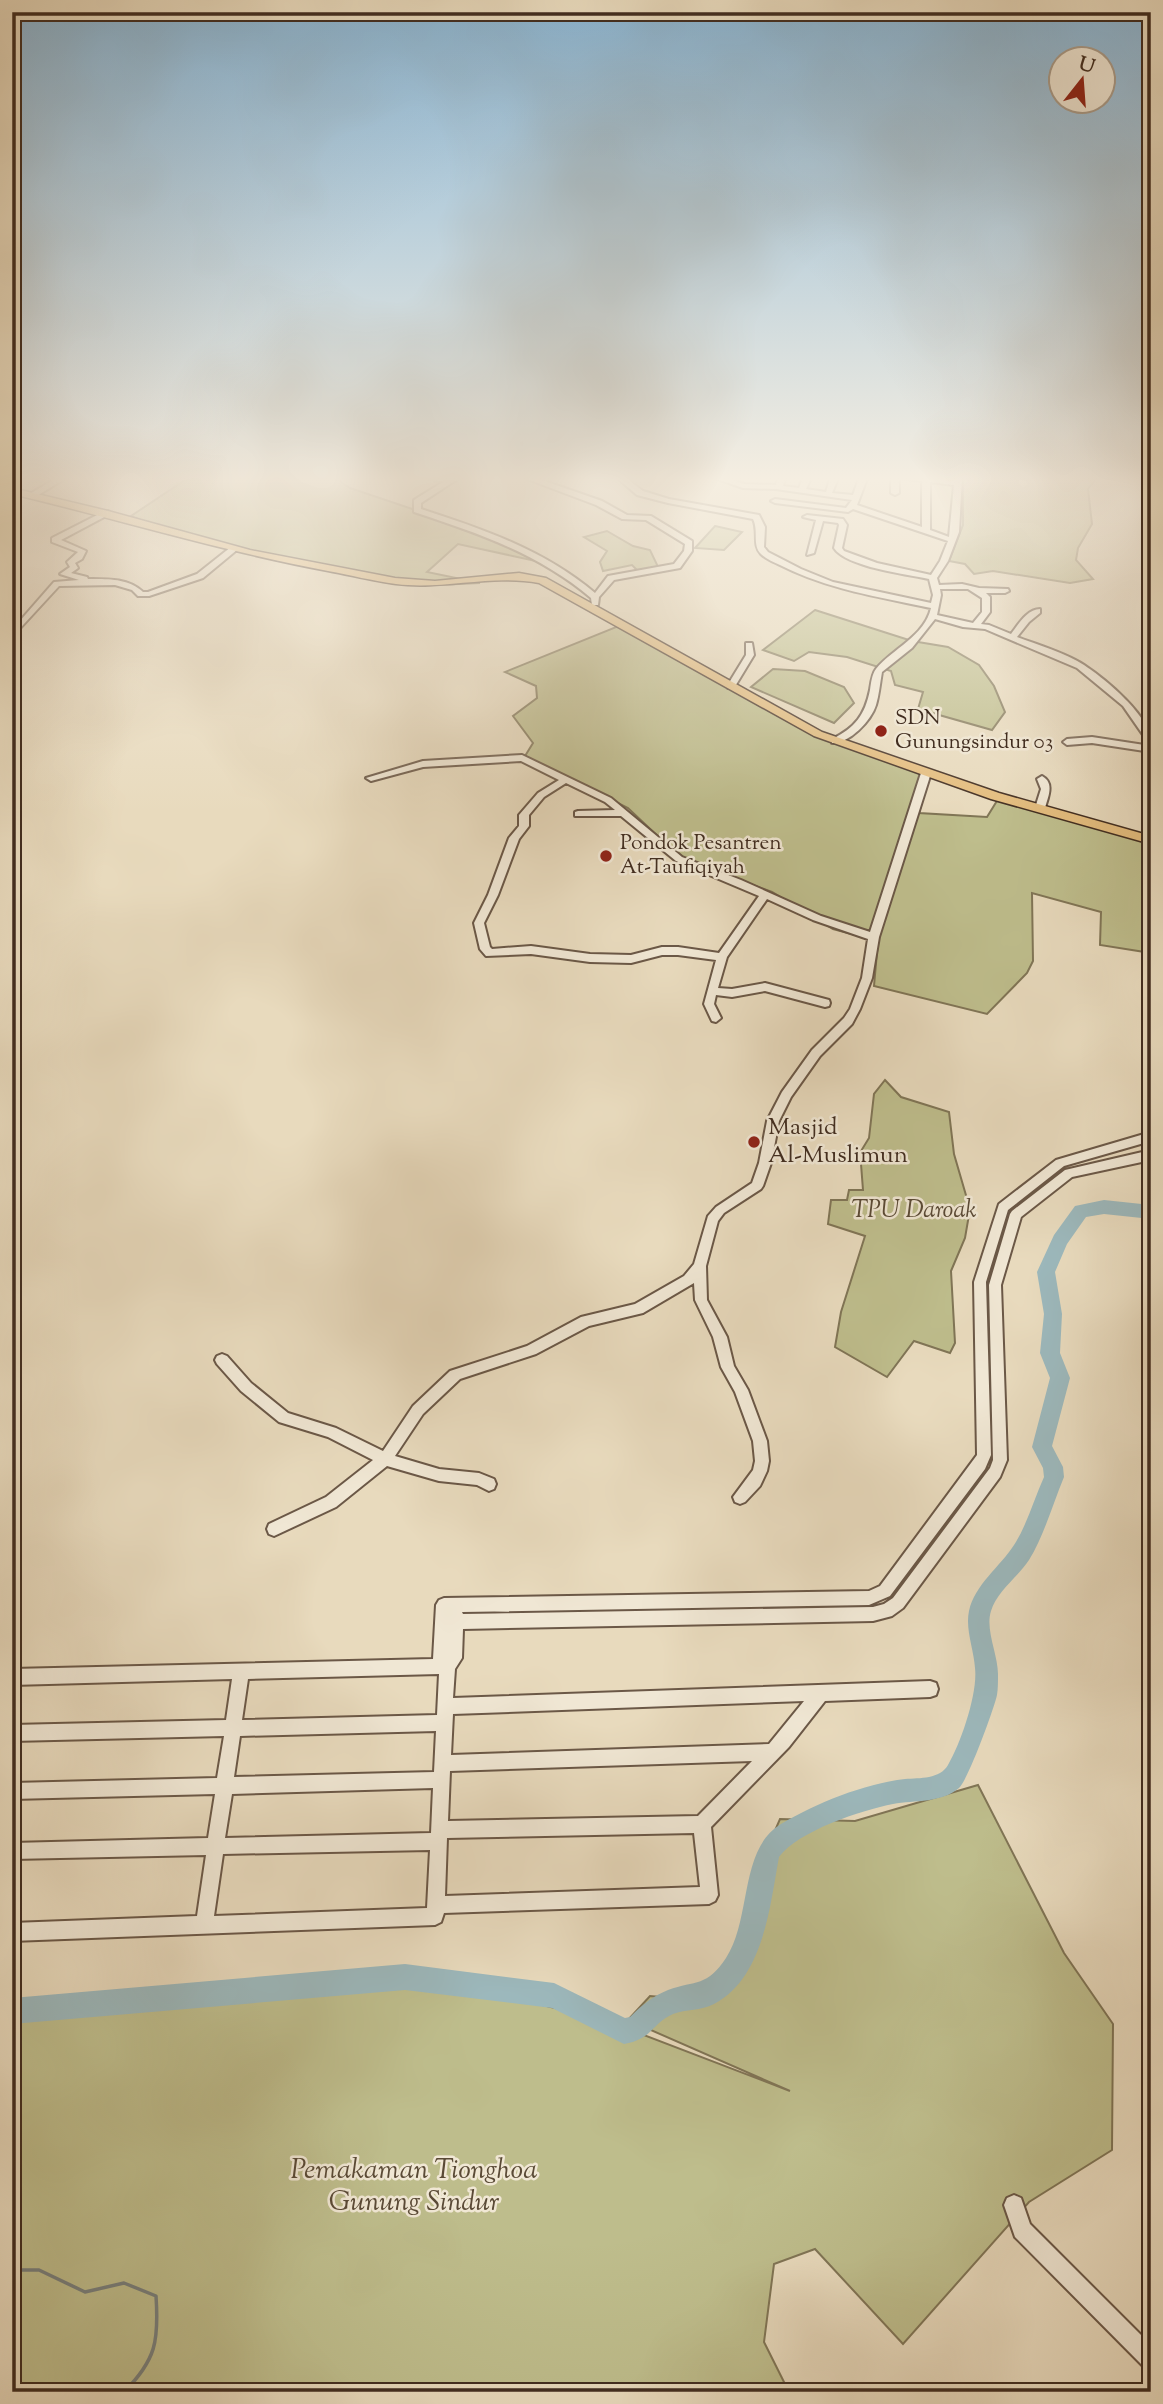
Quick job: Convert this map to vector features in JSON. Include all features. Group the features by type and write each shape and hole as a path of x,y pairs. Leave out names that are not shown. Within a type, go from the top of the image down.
{"main road":[{"path":"557,588 731,687 835,741 926,773 1151,840"}],"street":[{"path":"12,635 50,588"},
{"path":"135,588 141,594 165,588"},
{"path":"585,588 595,597 596,611"},
{"path":"595,597 602,588"},
{"path":"847,588 933,611 974,627 986,627 1080,666 1126,704 1151,740"},
{"path":"835,741 852,733 871,708 878,671 909,646 933,611 937,595 935,588"},
{"path":"976,588 1005,591"},
{"path":"974,627 986,612 986,597 980,590"},
{"path":"1013,637 1037,611"},
{"path":"731,687 751,655 749,645"},
{"path":"1067,741 1092,740 1151,749"},
{"path":"371,778 423,764 522,758 607,800 679,859 817,918 874,937"},
{"path":"740,1497 755,1481 760,1471 760,1441 741,1390 728,1367 720,1337 701,1300 701,1266 712,1219 720,1210 757,1186 765,1163 773,1121 786,1095 816,1053 848,1021 855,1009 867,978 874,937 926,773"},
{"path":"1040,808 1046,789 1042,779"},
{"path":"563,780 541,795 524,815 524,826 514,838 493,895 479,923 485,949 491,953 531,950 590,958 643,958 670,951 722,957"},
{"path":"578,814 624,813"},
{"path":"716,1018 709,1004 722,957 765,894"},
{"path":"711,991 732,993 765,987 825,1003"},
{"path":"452,1616 869,1598 885,1591 984,1455 980,1282 1003,1207 1060,1163 1151,1136"},
{"path":"452,1616 859,1614 887,1611 898,1602 922,1570 995,1472 1000,1460 995,1285 1016,1213 1069,1173 1151,1154"},
{"path":"274,1529 331,1502 385,1459 418,1410 455,1375 531,1350 586,1321 638,1309 689,1280 701,1266"},
{"path":"222,1360 246,1387 284,1418 331,1432 385,1459 439,1475 479,1479 489,1483"},
{"path":"12,1932 435,1916 447,1666 454,1658 452,1616"},
{"path":"12,1677 447,1666"},
{"path":"204,1926 241,1672"},
{"path":"12,1733 233,1728 444,1714 930,1689"},
{"path":"12,1851 215,1846 702,1824 771,1752 821,1693"},
{"path":"12,1791 224,1786 771,1752"},
{"path":"436,1905 709,1895 702,1824"},
{"path":"1014,2205 1022,2230 1151,2360"}],"green space":[{"path":"815,610 912,641 948,647 979,665 994,686 1005,712 992,730 918,709 923,692 895,685 891,671 847,657 809,652 794,661 763,650"},
{"path":"621,625 829,738 930,774 919,813 987,817 1000,796 1151,841 1151,953 1100,945 1101,912 1032,893 1033,961 1027,973 987,1014 874,986 878,941 833,929 772,892 681,858 628,808 525,756 533,743 513,716 537,698 536,686 505,672"},
{"path":"773,669 805,671 844,687 854,703 834,723 751,687"},
{"name":"TPU Daroak","path":"885,1080 901,1097 949,1112 954,1154 970,1209 965,1238 951,1271 955,1343 950,1353 914,1341 887,1377 835,1347 841,1312 865,1236 828,1224 831,1200 847,1200 849,1190 863,1190 858,1156 869,1138 874,1094"},
{"name":"Pemakaman Tionghoa Gunung Sindur","path":"978,1785 1064,1953 1113,2024 1112,2150 1029,2202 903,2344 815,2249 774,2264 764,2342 789,2392 12,2392 12,2016 233,1989 444,1982 602,2019 790,2091 628,2020 650,1996 686,1999 733,1986 751,1953 757,1872 780,1819 855,1821"}],"waterway":[{"path":"12,2011 405,1977 554,1996 624,2031 636,2029 665,2004 707,1994 723,1983 744,1950 757,1910 768,1852 774,1843 803,1825 840,1809 895,1792 935,1787 951,1780 957,1773 986,1695 987,1671 979,1622 980,1610 990,1591 1022,1552 1054,1477 1053,1467 1042,1447 1060,1378 1050,1353 1053,1314 1046,1272 1060,1240 1081,1211 1104,1207 1151,1212"},
{"path":"12,2270 39,2270 85,2292 124,2283 156,2296 157,2325 153,2349 143,2370 124,2392"}],"place":[{"name":"SDN Gunungsindur 03","path":"881,731"},
{"name":"Pondok Pesantren At-Taufiqiyah","path":"606,856"},
{"name":"Masjid Al-Muslimun","path":"754,1142"}]}
